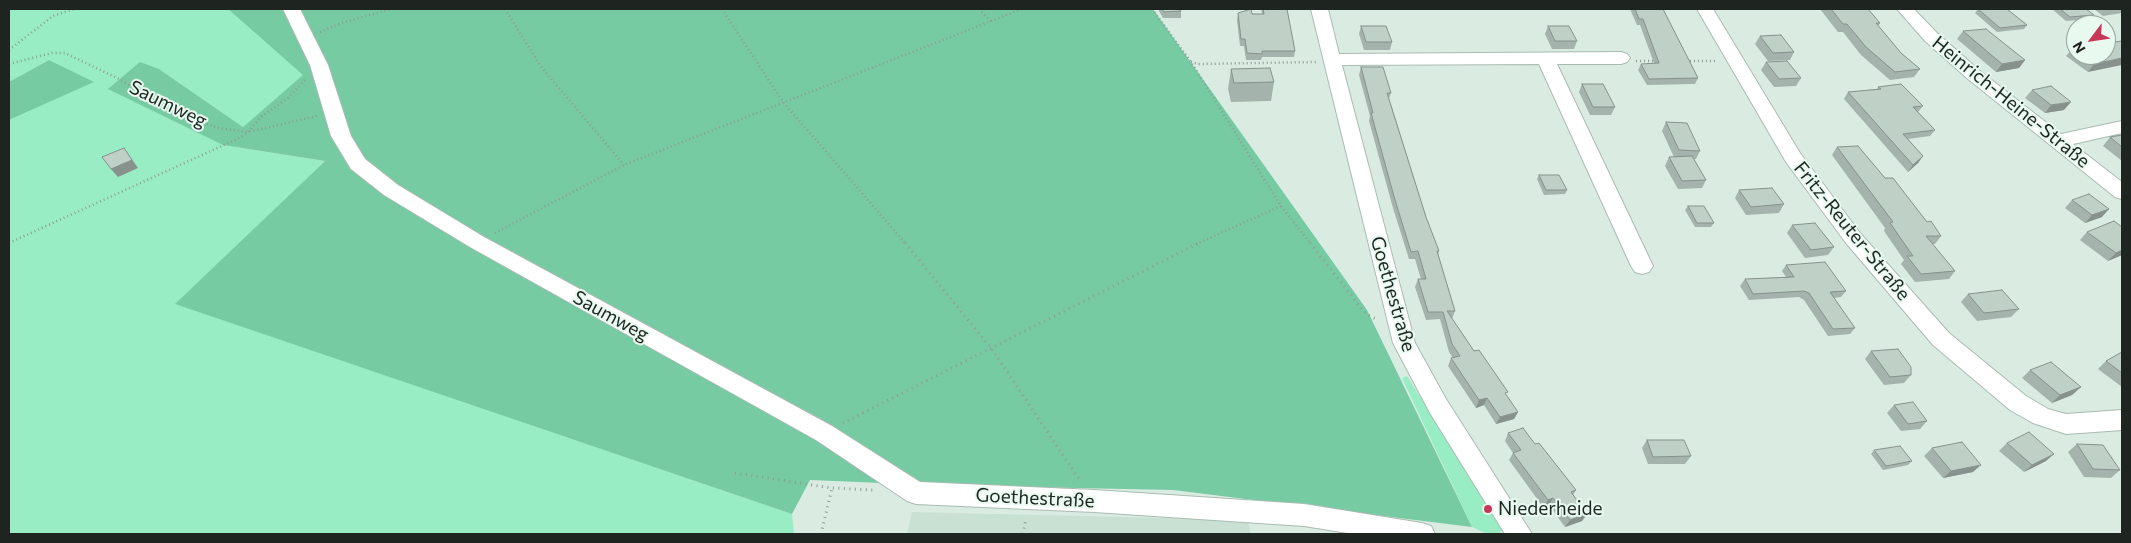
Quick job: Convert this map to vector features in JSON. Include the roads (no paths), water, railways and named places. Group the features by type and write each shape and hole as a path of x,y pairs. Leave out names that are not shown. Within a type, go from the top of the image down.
{"street":[{"name":"Saumweg","path":"291,9 319,66 341,136 358,164 391,190 477,242 824,433 916,492"},
{"name":"Goethestraße","path":"1318,9 1404,343 1421,377 1519,534"},
{"name":"Fritz-Reuter-Straße","path":"1705,9 1793,157 1853,238 1941,339 1983,376 2018,403 2041,416 2066,424 2089,424 2122,420"},
{"name":"Heinrich-Heine-Straße","path":"1904,9 1931,37 1974,75 2122,192"},
{"path":"1331,60 1621,58"},
{"path":"1546,59 1642,266"},
{"path":"2056,141 2122,127"},
{"name":"Goethestraße","path":"916,492 1094,501 1304,515 1422,534"}],"place":[{"name":"Niederheide","path":"1488,509"}]}
